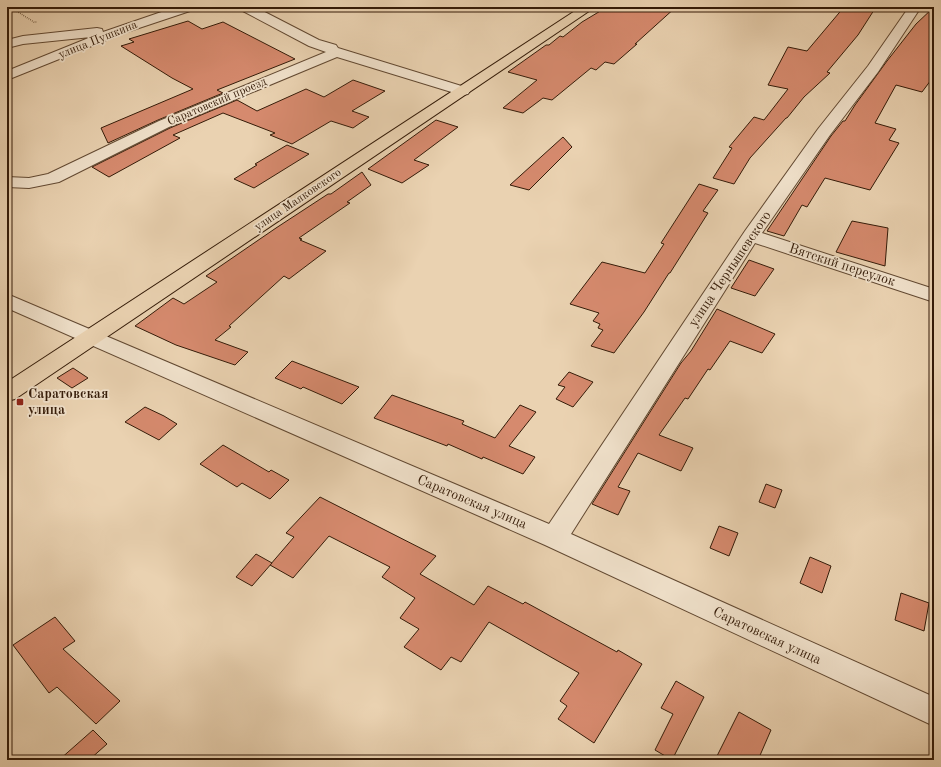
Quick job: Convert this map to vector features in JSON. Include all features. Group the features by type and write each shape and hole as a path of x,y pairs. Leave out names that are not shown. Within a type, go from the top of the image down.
{"main road":[{"name":"улица Маяковского","path":"7,393 589,7"}],"street":[{"name":"улица Пушкина","path":"7,76 119,30 189,7"},
{"path":"245,7 314,42 331,48 333,51 463,91"},
{"name":"улица Чернышевского","path":"554,538 751,235 824,132 873,68 915,7"},
{"path":"7,44 23,40 119,30"},
{"name":"Саратовский проезд","path":"7,182 29,183 53,178 164,124 332,54 333,51"},
{"name":"Вятский переулок","path":"751,235 934,296"},
{"name":"Саратовская улица","path":"7,300 554,538 934,712"}],"building":[{"path":"607,7 676,7 614,64 605,62 596,70 591,68 552,100 543,98 523,113 503,108 537,80 508,72 546,45 549,45 560,36 563,37 582,22"},
{"path":"844,7 876,7 858,35 827,72 830,73 804,97 750,158 734,184 713,178 732,148 729,147 754,117 764,120 788,89 768,85 788,47 807,51"},
{"path":"934,7 934,76 922,92 896,85 875,123 896,129 889,140 899,143 870,190 825,178 807,207 802,205 784,236 767,231 831,136 843,121 845,121 887,61 916,24"},
{"path":"188,21 202,29 223,22 295,59 217,90 223,93 108,143 101,128 193,89 172,78 121,46 134,42 129,39"},
{"path":"353,80 385,91 352,111 369,117 353,128 331,121 292,144 270,135 275,133 223,113 173,135 180,138 109,177 92,167 170,128 237,100 257,111 306,89 324,97"},
{"path":"436,120 458,127 414,160 429,165 402,183 368,169"},
{"path":"563,137 572,147 529,190 510,185"},
{"path":"287,145 309,154 254,188 234,179 257,165 255,164"},
{"path":"362,172 371,185 347,202 350,203 299,238 302,239 300,240 326,251 289,279 284,276 229,326 231,327 215,340 248,352 235,365 176,345 135,326 173,298 184,304 217,282 206,276"},
{"path":"699,184 718,190 703,211 708,213 644,312 614,353 591,346 603,330 598,328 600,324 593,321 599,313 570,304 602,262 645,273 664,244 661,243"},
{"path":"852,221 888,228 885,266 836,252"},
{"path":"749,260 774,269 755,296 731,288"},
{"path":"717,309 775,334 762,353 730,341 710,370 708,369 688,399 685,398 659,435 693,448 681,471 638,453 618,487 630,491 618,515 592,504 681,363 691,351"},
{"path":"292,361 359,387 342,404 303,387 301,389 275,378"},
{"path":"73,368 88,378 72,388 57,378"},
{"path":"569,372 593,382 573,407 556,399 565,387 558,385"},
{"path":"392,395 464,421 462,424 495,438 520,405 536,412 509,446 535,457 523,474 483,457 482,459 448,444 447,446 374,418"},
{"path":"145,407 177,424 159,440 125,422"},
{"path":"223,445 269,472 271,470 289,480 270,499 242,483 237,487 200,464"},
{"path":"766,484 782,490 775,508 759,502"},
{"path":"320,497 436,556 420,574 474,605 488,586 523,604 525,602 642,664 594,743 558,719 567,706 560,701 579,673 489,622 461,662 451,657 441,670 404,647 419,629 400,618 415,598 382,577 390,567 329,536 293,578 270,565 294,537 286,533"},
{"path":"719,526 738,533 729,556 710,548"},
{"path":"256,554 272,563 252,586 236,577"},
{"path":"810,557 831,566 822,593 800,583"},
{"path":"901,593 929,603 924,631 895,620"},
{"path":"55,617 75,641 63,649 120,701 96,724 57,687 49,693 13,645"},
{"path":"676,681 704,697 672,760 655,750 673,714 661,708"},
{"path":"739,712 771,730 758,760 715,760"},
{"path":"93,730 107,744 89,760 59,760"}],"place":[{"name":"Саратовская улица","path":"20,402"}]}
